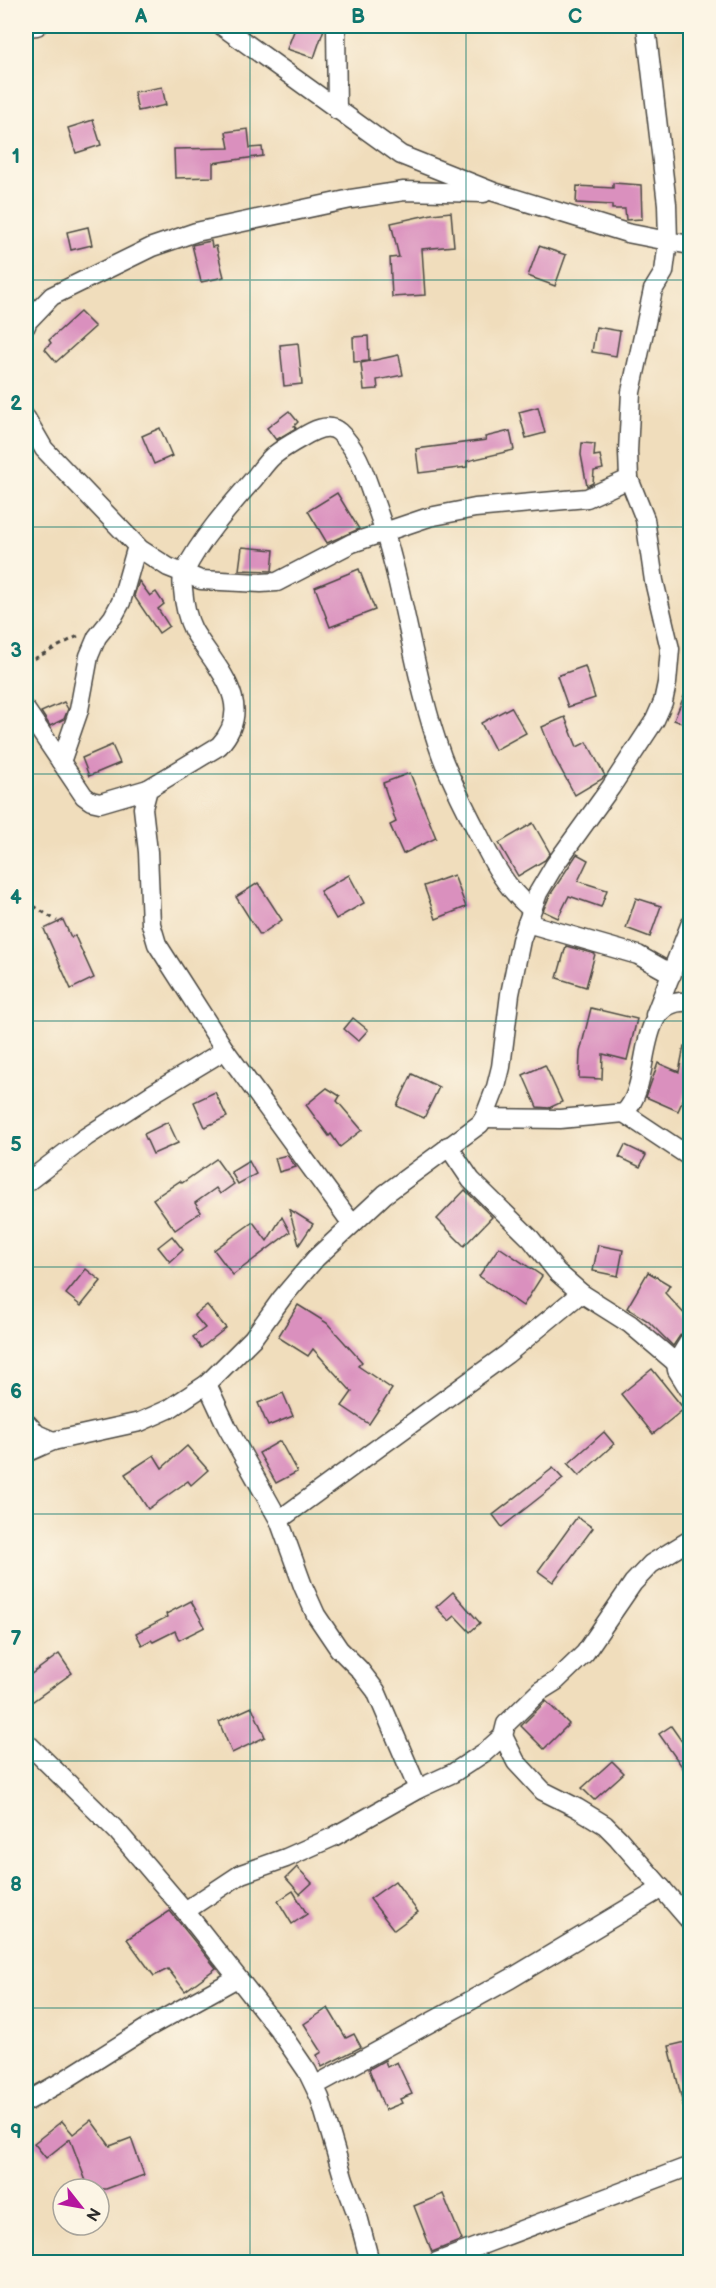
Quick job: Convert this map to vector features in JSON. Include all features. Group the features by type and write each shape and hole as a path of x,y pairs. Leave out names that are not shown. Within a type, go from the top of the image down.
{"street":[{"path":"26,27 36,26"},
{"path":"222,26 401,155 494,192 627,233 690,245"},
{"path":"336,26 337,110"},
{"path":"26,1453 53,1442 140,1422 169,1409 207,1384 253,1338 315,1258 385,1194 475,1128 484,1118 492,1101 501,1067 510,994 529,916 538,893 554,866 611,787 655,720 668,683 670,649 654,581 645,519 629,479 631,392 653,290 664,272 668,241 667,204 646,26"},
{"path":"26,326 27,322 52,296 152,247 196,232 404,191 471,194 494,192"},
{"path":"26,418 44,449 137,546 168,567 208,581 277,582 352,543 429,517 475,508 586,498 629,479"},
{"path":"26,710 84,796 95,803 148,789 219,746 230,730 234,700 228,682 190,621 185,606 183,573 234,502 273,456 321,428 333,428 340,433 351,448 364,472 386,532 412,648 441,755 454,786 508,887 529,916 638,955 672,974"},
{"path":"61,762 79,710 89,656 102,628 113,617 121,602 137,546"},
{"path":"148,789 143,808 148,852 151,924 157,944 225,1050 352,1224"},
{"path":"624,1113 634,1098 640,1082 653,1020 690,925"},
{"path":"653,1020 665,1006 682,1001 690,1002"},
{"path":"26,1183 86,1137 225,1050"},
{"path":"484,1118 560,1119 624,1113 690,1157"},
{"path":"448,1146 471,1180 531,1239 558,1272 581,1293 630,1324 676,1362"},
{"path":"279,1520 507,1354 581,1293"},
{"path":"690,1340 676,1362 677,1370 690,1390"},
{"path":"207,1384 227,1427 279,1520 316,1615 339,1649 376,1690 418,1789"},
{"path":"26,1422 38,1434 53,1442"},
{"path":"185,1911 241,1874 286,1858 333,1837 418,1789 453,1773 485,1752 503,1736 506,1724 540,1691 556,1681 585,1653 613,1610 645,1570 669,1551 690,1540"},
{"path":"503,1736 516,1762 543,1791 578,1808 604,1825 690,1921"},
{"path":"26,1742 117,1831 185,1911 279,2031 316,2085 370,2262"},
{"path":"316,2085 510,1979 662,1888"},
{"path":"26,2102 147,2028 237,1978"},
{"path":"437,2262 690,2166"}],"path":[{"path":"26,663 76,637 102,628"},
{"path":"26,901 57,921"}],"building":[{"path":"296,26 325,26 314,58 287,49"},
{"path":"162,87 166,105 138,111 134,92"},
{"path":"93,120 101,145 76,153 68,128"},
{"path":"248,129 250,148 262,147 263,156 213,163 213,177 175,178 174,149 229,148 226,132"},
{"path":"613,183 641,185 642,219 626,220 625,209 612,209 612,205 576,203 577,186 613,188"},
{"path":"451,212 454,246 422,249 425,295 392,297 390,258 399,257 391,223"},
{"path":"88,227 92,245 71,250 67,232"},
{"path":"211,241 212,247 216,246 224,277 201,282 192,245"},
{"path":"539,246 566,255 555,286 528,276"},
{"path":"80,312 95,327 56,362 45,349 51,343 49,340"},
{"path":"596,327 620,331 616,356 592,352"},
{"path":"368,336 369,361 354,362 353,337"},
{"path":"298,343 302,384 284,386 280,345"},
{"path":"399,355 403,375 377,380 378,389 364,390 361,363"},
{"path":"538,407 545,433 526,438 519,412"},
{"path":"289,411 298,422 294,426 296,428 276,440 267,428"},
{"path":"160,428 172,456 154,464 142,436"},
{"path":"510,431 514,450 467,461 467,467 419,473 416,449 486,440 485,437"},
{"path":"582,443 595,444 594,456 600,455 603,469 594,471 593,483 587,486 581,455"},
{"path":"337,493 359,529 327,543 308,511"},
{"path":"242,547 274,550 272,571 239,570"},
{"path":"359,569 375,610 330,627 315,587"},
{"path":"139,581 150,596 156,592 164,604 158,609 169,626 159,633 134,596"},
{"path":"585,666 595,698 568,707 557,676"},
{"path":"690,682 690,726 674,720"},
{"path":"64,702 68,709 64,719 50,726 41,712"},
{"path":"511,707 526,733 495,750 481,723"},
{"path":"565,717 577,747 587,742 605,776 575,795 553,755 542,727"},
{"path":"112,745 120,763 89,776 82,758"},
{"path":"410,773 436,838 403,854 390,825 396,822 383,783"},
{"path":"533,823 550,853 545,860 518,876 499,843"},
{"path":"577,854 588,860 578,881 607,890 601,907 569,896 558,918 543,911 550,895"},
{"path":"349,875 364,903 336,919 320,891"},
{"path":"454,875 466,907 436,919 424,886"},
{"path":"258,883 282,920 260,935 236,897"},
{"path":"636,898 661,906 650,937 626,928"},
{"path":"63,920 71,937 75,936 94,978 71,989 44,929"},
{"path":"566,946 595,954 586,987 557,978"},
{"path":"591,1008 637,1019 627,1060 603,1054 602,1079 579,1078 580,1052"},
{"path":"353,1018 368,1030 358,1041 344,1029"},
{"path":"684,1046 690,1046 690,1084 678,1111 646,1097 658,1063 679,1072"},
{"path":"545,1065 562,1102 549,1108 537,1107 523,1075"},
{"path":"412,1074 439,1087 424,1118 397,1106"},
{"path":"327,1088 340,1096 337,1101 362,1130 340,1147 306,1105"},
{"path":"215,1092 227,1117 205,1127 194,1102"},
{"path":"168,1122 178,1143 153,1154 144,1134"},
{"path":"625,1145 646,1155 640,1167 619,1157"},
{"path":"287,1155 296,1167 279,1172 275,1158"},
{"path":"216,1159 234,1184 220,1194 216,1188 195,1203 201,1212 175,1230 153,1199 180,1181 182,1183"},
{"path":"249,1161 256,1174 238,1184 231,1172"},
{"path":"465,1190 492,1217 464,1246 437,1219"},
{"path":"289,1209 313,1224 299,1245"},
{"path":"282,1217 290,1232 233,1275 214,1250 253,1222 267,1241"},
{"path":"172,1236 183,1250 170,1262 158,1247"},
{"path":"598,1245 623,1250 618,1276 593,1271"},
{"path":"499,1247 542,1276 523,1306 479,1276"},
{"path":"86,1269 101,1281 81,1306 66,1294"},
{"path":"648,1272 670,1285 665,1293 690,1320 690,1329 681,1334 673,1346 648,1321 627,1308"},
{"path":"207,1305 226,1328 201,1348 193,1337 205,1328 194,1315"},
{"path":"298,1305 327,1323 362,1362 358,1366 392,1389 369,1424 342,1406 352,1392 313,1349 308,1356 278,1337"},
{"path":"652,1369 684,1409 653,1434 621,1394"},
{"path":"283,1393 293,1416 268,1426 258,1403"},
{"path":"604,1432 614,1444 579,1476 568,1464"},
{"path":"280,1441 297,1472 276,1483 259,1453"},
{"path":"187,1446 208,1470 191,1485 188,1481 148,1509 125,1474 154,1455 162,1468"},
{"path":"553,1468 563,1479 502,1527 493,1515"},
{"path":"577,1517 593,1528 553,1582 538,1571"},
{"path":"453,1592 480,1623 470,1632 455,1616 449,1621 436,1607"},
{"path":"191,1601 205,1627 179,1640 175,1631 142,1645 136,1633"},
{"path":"59,1654 72,1673 26,1706 26,1678"},
{"path":"546,1701 569,1724 544,1749 521,1726"},
{"path":"252,1707 265,1737 232,1753 219,1722"},
{"path":"671,1726 690,1753 690,1778 659,1734"},
{"path":"612,1761 624,1773 594,1800 582,1788"},
{"path":"297,1867 312,1883 300,1894 286,1878"},
{"path":"395,1881 418,1912 394,1930 370,1899"},
{"path":"293,1891 307,1914 292,1924 278,1901"},
{"path":"170,1911 216,1968 185,1991 168,1969 154,1976 127,1939"},
{"path":"328,2008 346,2038 354,2034 361,2047 322,2067 317,2055 322,2052 304,2024"},
{"path":"690,2041 690,2112 685,2113 669,2046"},
{"path":"385,2060 387,2067 397,2062 412,2094 400,2099 402,2103 385,2110 369,2069"},
{"path":"91,2120 110,2146 131,2138 144,2175 111,2187 111,2177 84,2177 70,2139 46,2158 34,2143 62,2121 73,2134"},
{"path":"443,2194 462,2240 432,2252 414,2206"}]}
